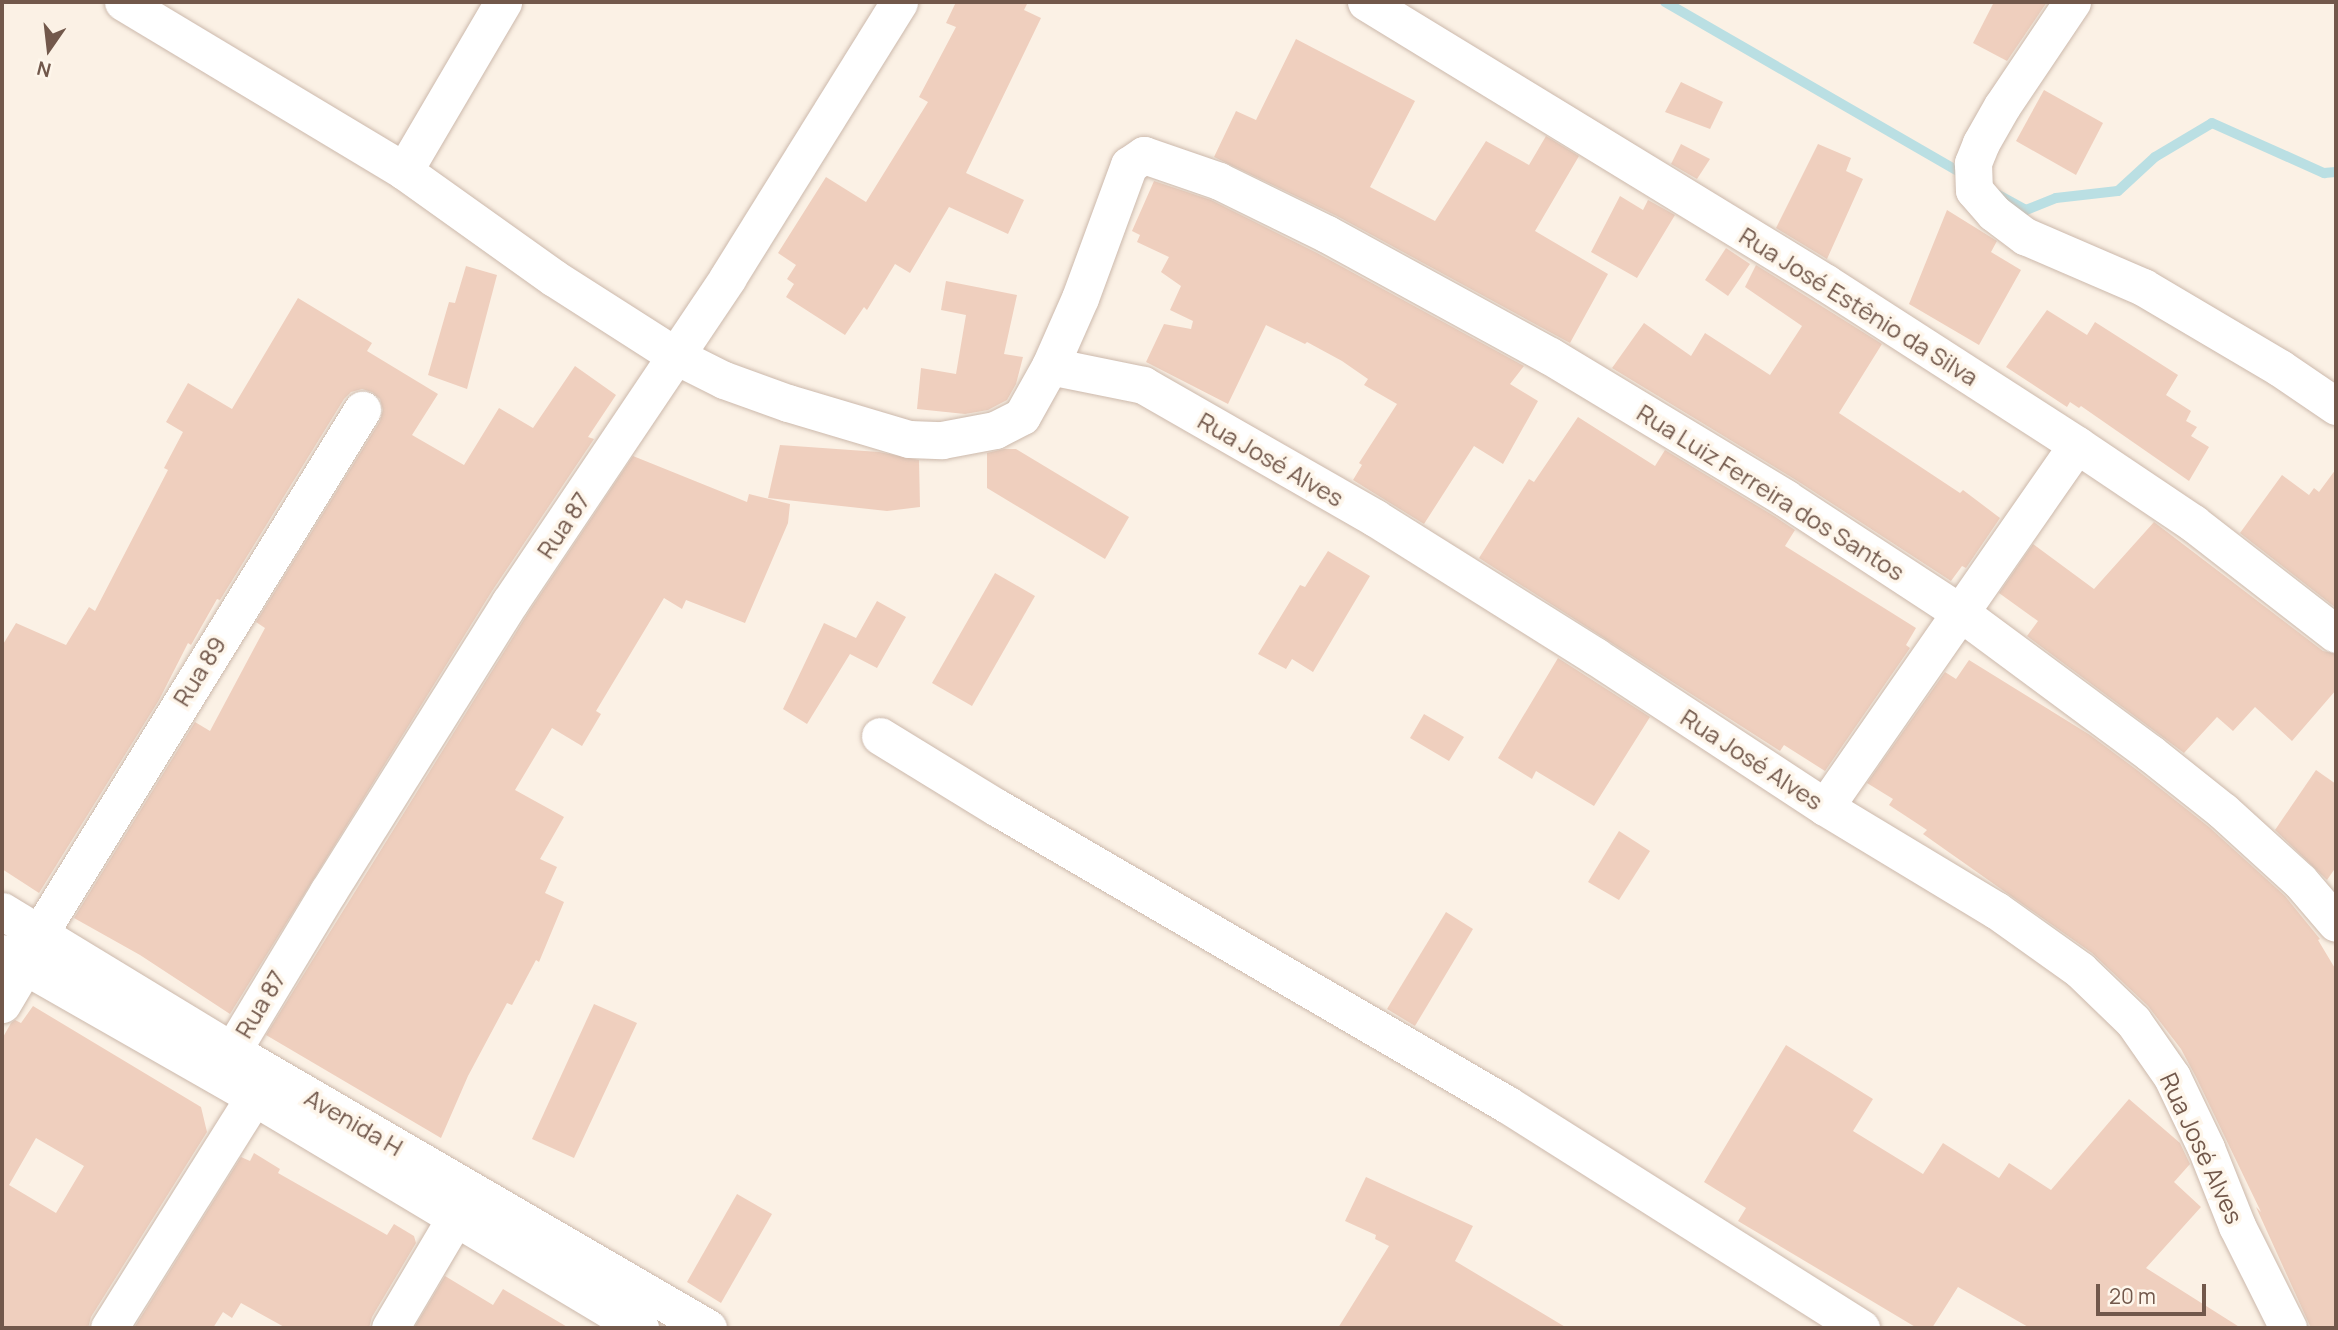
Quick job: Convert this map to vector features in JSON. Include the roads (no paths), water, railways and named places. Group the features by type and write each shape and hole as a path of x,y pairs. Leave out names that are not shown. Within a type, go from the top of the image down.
{"street":[{"path":"123,2 404,171 554,278 676,356 724,380 871,430 909,439 942,440 995,430 1022,416 1051,366"},
{"path":"404,171 503,2"},
{"name":"Rua 87","path":"232,1051 327,892 510,602 676,356 899,2"},
{"name":"Rua José Estênio da Silva","path":"1366,2 1826,284 2077,445 2193,523 2336,634"},
{"path":"2072,2 2002,106 1973,177 1994,213 2025,236 2143,287 2256,353 2336,405"},
{"name":"Rua Luiz Ferreira dos Santos","path":"1051,366 1080,298 1129,165 1144,155 1219,181 1315,228 1550,356 1785,498 1958,611 2150,753 2223,811 2300,881 2336,923"},
{"name":"Rua José Alves","path":"1051,366 1143,385 1375,518 1595,656 1825,807 1997,909 2080,970 2133,1021 2172,1077 2206,1148 2237,1226 2288,1328"},
{"name":"Rua 89","path":"39,934 362,410"},
{"path":"1825,807 1958,611 2077,445"},
{"path":"880,736 996,807 1508,1105 1861,1328"},
{"name":"Avenida H","path":"2,911 232,1051 705,1327"},
{"path":"2,1004 13,960"},
{"name":"Avenida H","path":"13,960 254,1097 639,1328"},
{"path":"109,1328 254,1097"},
{"path":"390,1328 455,1218"}],"waterway":[{"path":"1665,2 1966,176"},
{"path":"1995,193 2026,210 2056,198 2118,191 2155,157 2212,123 2324,173 2336,172"}]}
